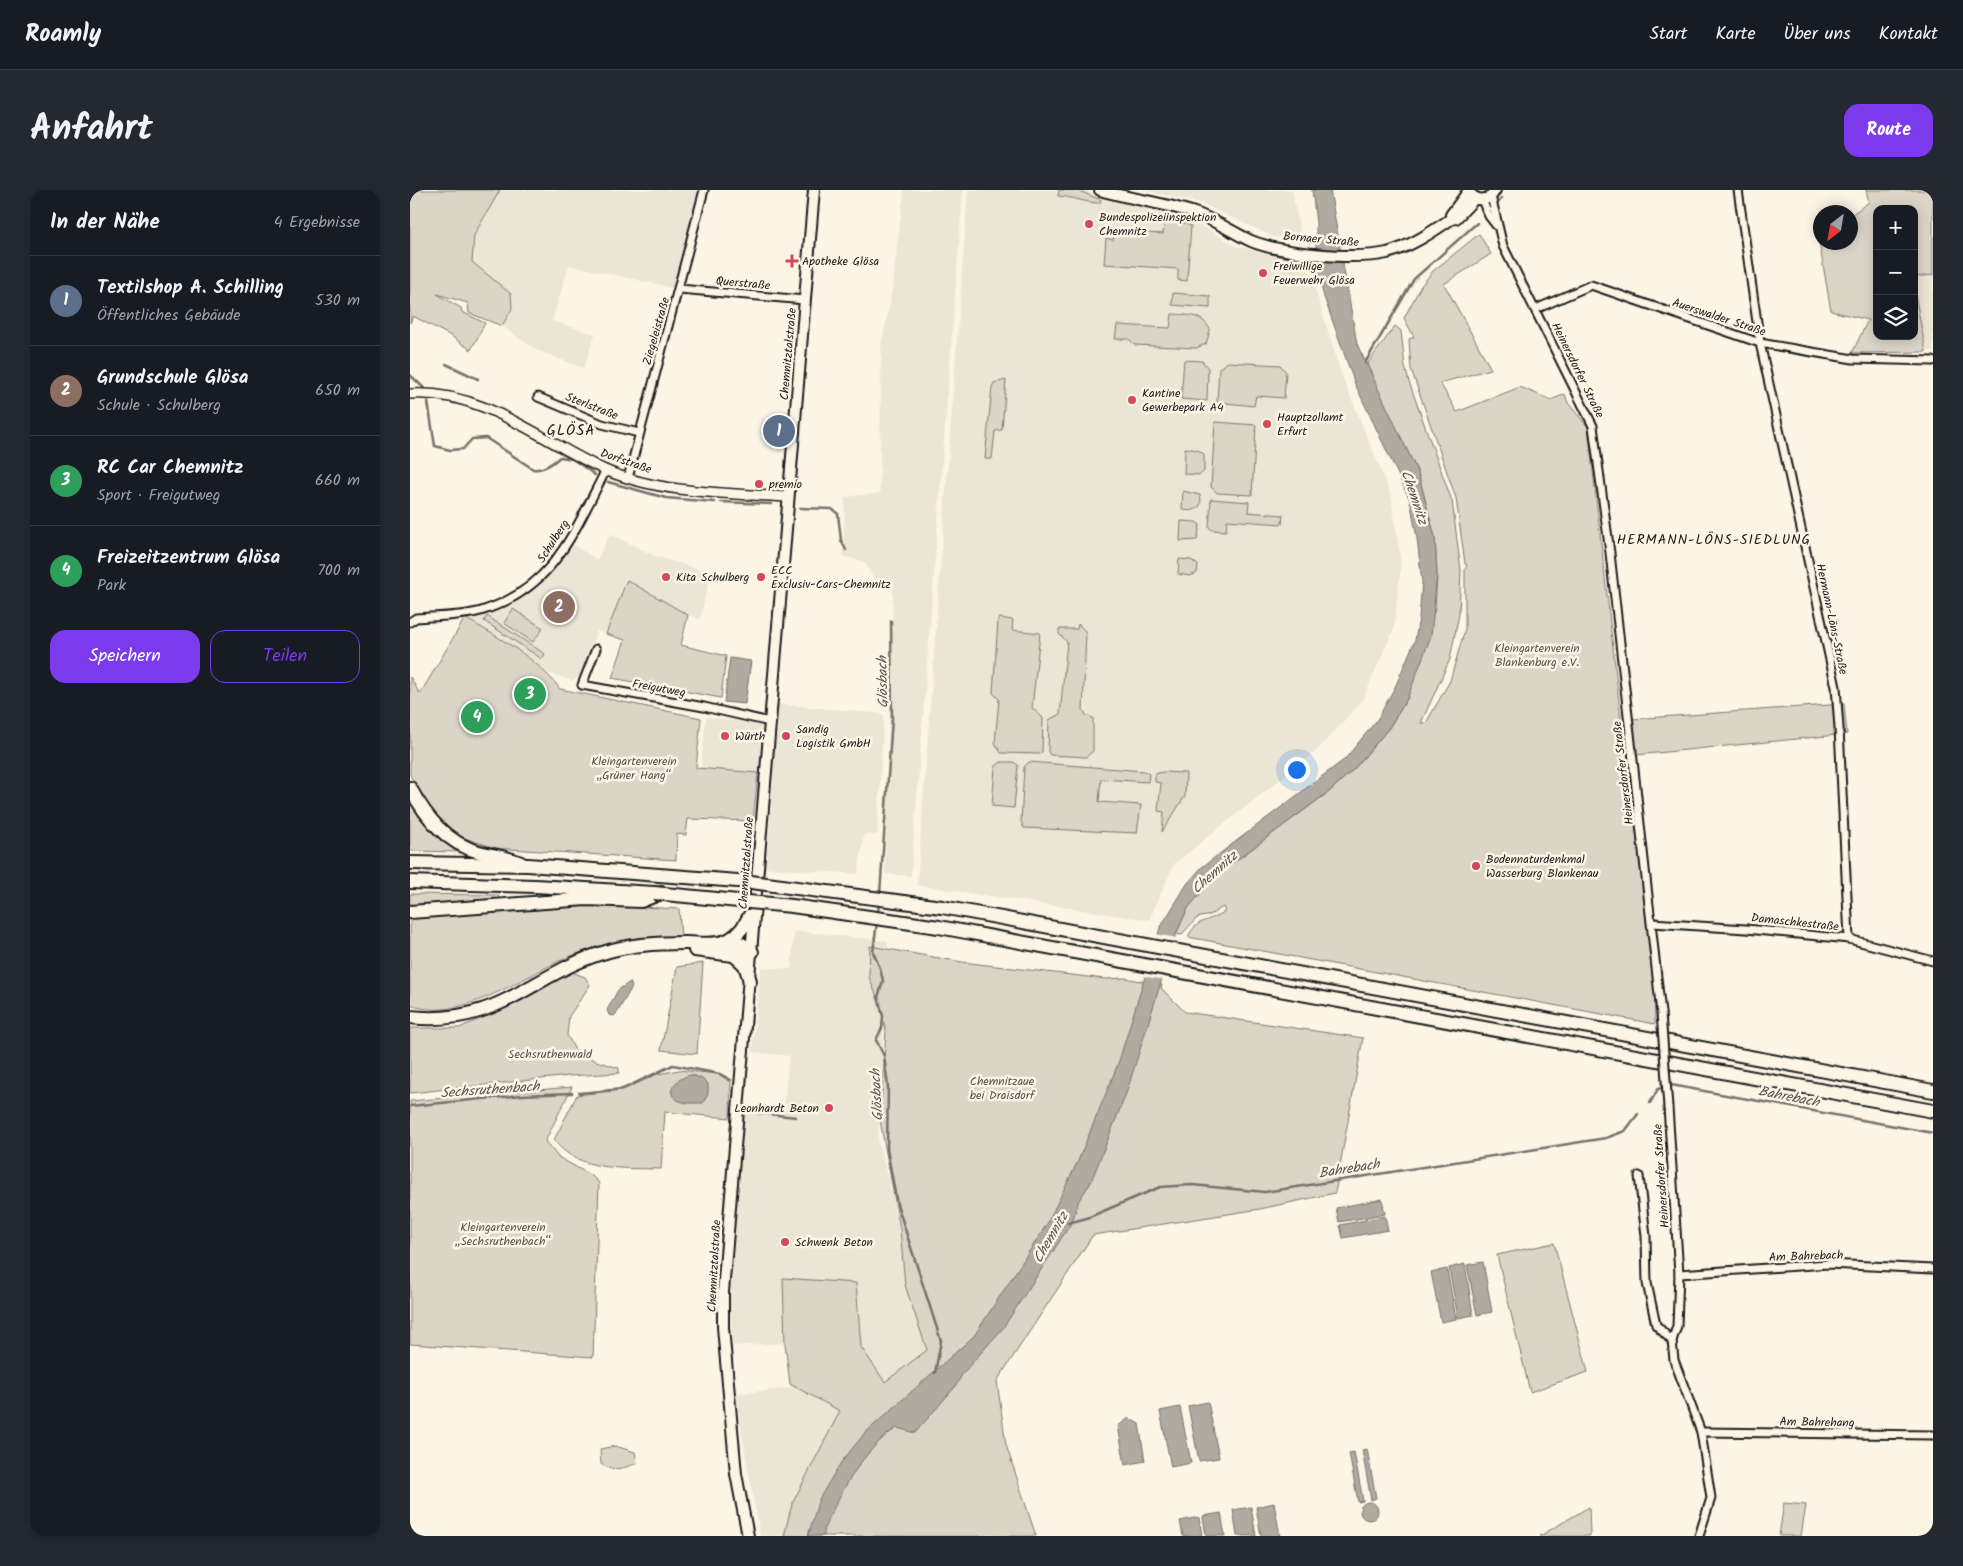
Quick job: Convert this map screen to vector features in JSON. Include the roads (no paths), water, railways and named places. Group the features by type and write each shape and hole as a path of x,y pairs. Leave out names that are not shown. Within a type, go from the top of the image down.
{"highway":[{"path":"410,788 426,814 447,836 472,849 503,855 528,865"},
{"path":"410,862 528,865 655,873 803,887 942,907 1933,1091"},
{"path":"410,882 535,886 656,894 792,906 939,927 1933,1111"},
{"path":"410,912 586,899 641,901 656,894"},
{"path":"724,942 740,931 756,903"},
{"path":"410,1017 451,1018 475,1013 500,1004 572,965 602,953 635,945 724,942 742,944 752,952"},
{"path":"669,945 680,949 741,956 752,952"},
{"path":"734,955 745,965 750,981"},
{"path":"410,1010 434,1012 451,1018"}],"main road":[{"name":"Chemnitztalstraße","path":"748,1536 736,1474 723,1327 723,1292 814,190"},
{"name":"Bornaer Straße","path":"1100,190 1184,210 1202,216 1251,241 1284,250 1353,255 1387,252 1399,248 1450,219 1480,194"}],"street":[{"name":"Ziegeleistraße","path":"628,478 704,190"},
{"name":"Hermann-Löns-Straße","path":"1738,190 1760,344 1836,687 1840,728 1849,940"},
{"name":"Heinersdorfer Straße","path":"1480,194 1496,224 1503,246 1593,426 1598,452 1661,1013 1679,1274 1676,1326 1672,1341 1674,1360 1701,1432 1711,1498 1699,1536"},
{"name":"Auerswalder Straße","path":"1536,309 1590,286 1760,344 1853,359 1933,361"},
{"name":"Querstraße","path":"679,289 805,300"},
{"name":"Dorfstraße","path":"410,394 448,396 474,404 519,424 606,470 628,478 658,485 708,492 788,497"},
{"name":"Sterlstraße","path":"538,397 602,424 639,433"},
{"name":"Schulberg","path":"410,622 416,618 480,611 514,596 546,573 568,542 606,470"},
{"name":"Freigutweg","path":"596,649 582,685 704,707 770,722"},
{"name":"Damaschkestraße","path":"1652,923 1746,928 1849,940 1933,961"},
{"name":"Heinersdorfer Straße","path":"1638,1176 1646,1236 1647,1283 1656,1325 1672,1341"},
{"name":"Am Bahrebach","path":"1679,1274 1828,1264 1933,1269"},
{"name":"Am Bahrehang","path":"1701,1432 1933,1435"}],"water":[{"name":"Chemnitz","path":"1312,190 1330,190 1357,344 1418,473 1435,537 1437,575 1431,636 1407,699 1389,728 1355,768 1330,791 1230,865 1208,885 1188,908 1176,934 1126,1094 1090,1184 1079,1200 1072,1222 1003,1328 963,1373 955,1387 915,1433 897,1428 874,1447 863,1459 845,1487 824,1529 824,1536 808,1536 819,1499 840,1464 864,1434 974,1336 1047,1224 1078,1161 1118,1064 1160,928 1187,884 1202,867 1345,759 1377,720 1396,685 1415,640 1422,582 1410,500 1355,384 1324,297 1316,264 1316,223"},
{"path":"730,658 751,661 745,704 724,702"},
{"path":"630,982 632,987 617,1013 614,1016 609,1015 607,1010 618,990"},
{"path":"691,1075 701,1078 708,1084 708,1094 703,1103 682,1102 673,1095 672,1091 675,1084 679,1080"},
{"path":"1382,1199 1385,1214 1339,1222 1336,1208"},
{"path":"1385,1216 1388,1230 1343,1238 1340,1225"},
{"path":"1483,1262 1492,1312 1477,1315 1467,1265"},
{"path":"1465,1264 1473,1315 1458,1318 1449,1268"},
{"path":"1447,1269 1456,1319 1441,1322 1431,1272"},
{"path":"1208,1402 1219,1458 1199,1461 1188,1406"},
{"path":"1180,1407 1191,1463 1171,1467 1160,1411"},
{"path":"1129,1418 1139,1424 1145,1461 1125,1465 1118,1426"},
{"path":"1367,1449 1376,1498 1371,1500 1362,1450"},
{"path":"1354,1452 1363,1501 1358,1502 1349,1453"},
{"path":"1365,1502 1373,1502 1378,1507 1376,1518 1365,1520 1360,1515 1360,1507"},
{"path":"1274,1503 1280,1536 1261,1536 1256,1507"},
{"path":"1251,1507 1256,1536 1237,1536 1233,1510"},
{"path":"1221,1513 1225,1536 1206,1536 1203,1516"},
{"path":"1199,1517 1202,1536 1183,1536 1180,1521"}],"waterway":[{"path":"1498,203 1502,198"},
{"path":"1365,363 1414,279 1477,223"},
{"path":"446,364 478,379"},
{"name":"Glösbach","path":"410,375 424,388"},
{"name":"Glösbach","path":"428,402 435,446 450,450 463,449 472,439 486,438 533,469 544,468 560,457 573,459 595,475"},
{"name":"Glösbach","path":"608,482 666,498 714,502"},
{"name":"Glösbach","path":"721,502 771,504"},
{"name":"Glösbach","path":"800,508 832,509 838,514 841,540 846,550"},
{"name":"Glösbach","path":"880,894 892,718 891,621"},
{"name":"Glösbach","path":"878,914 879,902"},
{"name":"Glösbach","path":"877,922 873,952 883,981 878,997 883,1016 882,1028 876,1040 884,1056 888,1087 887,1149 897,1204 941,1341 935,1373"},
{"name":"Sechsruthenbach","path":"579,1093 623,1089 673,1065 720,1074 731,1080"},
{"name":"Bahrebach","path":"1650,1103 1658,1089 1671,1085 1933,1133"},
{"name":"Sechsruthenbach","path":"410,1106 523,1095 572,1093"},
{"name":"Sechsruthenbach","path":"751,1109 758,1113 796,1117"},
{"name":"Bahrebach","path":"1068,1223 1087,1218 1160,1187 1192,1185 1265,1192 1606,1138 1625,1131 1638,1114"}],"place":[{"name":"Bundespolizeiinspektion Chemnitz","path":"1089,224"},
{"name":"Apotheke Glösa","path":"792,261"},
{"name":"Freiwillige Feuerwehr Glösa","path":"1263,273"},
{"name":"Kantine Gewerbepark A4","path":"1132,400"},
{"name":"Hauptzollamt Erfurt","path":"1267,424"},
{"name":"Textilshop A. Schilling","path":"779,431"},
{"name":"premio","path":"759,484"},
{"name":"Kita Schulberg","path":"666,577"},
{"name":"ECC Exclusiv-Cars-Chemnitz","path":"761,577"},
{"name":"Grundschule Glösa","path":"559,607"},
{"name":"RC Car Chemnitz","path":"530,694"},
{"name":"Freizeitzentrum Glösa","path":"477,717"},
{"name":"Würth","path":"725,736"},
{"name":"Sandig Logistik GmbH","path":"786,736"},
{"name":"Bodennaturdenkmal Wasserburg Blankenau","path":"1476,866"},
{"name":"Leonhardt Beton","path":"829,1108"},
{"name":"Schwenk Beton","path":"785,1242"}],"district":[{"name":"GLÖSA","path":"571,430"},
{"name":"HERMANN-LÖNS-SIEDLUNG","path":"1714,539"}],"park label":[{"name":"Kleingartenverein Blankenburg e.V.","path":"1537,655"},
{"name":"Kleingartenverein „Grüner Hang“","path":"634,768"},
{"name":"Sechsruthenwald","path":"550,1054"},
{"name":"Chemnitzaue bei Draisdorf","path":"1002,1088"},
{"name":"Kleingartenverein „Sechsruthenbach“","path":"503,1234"}]}
